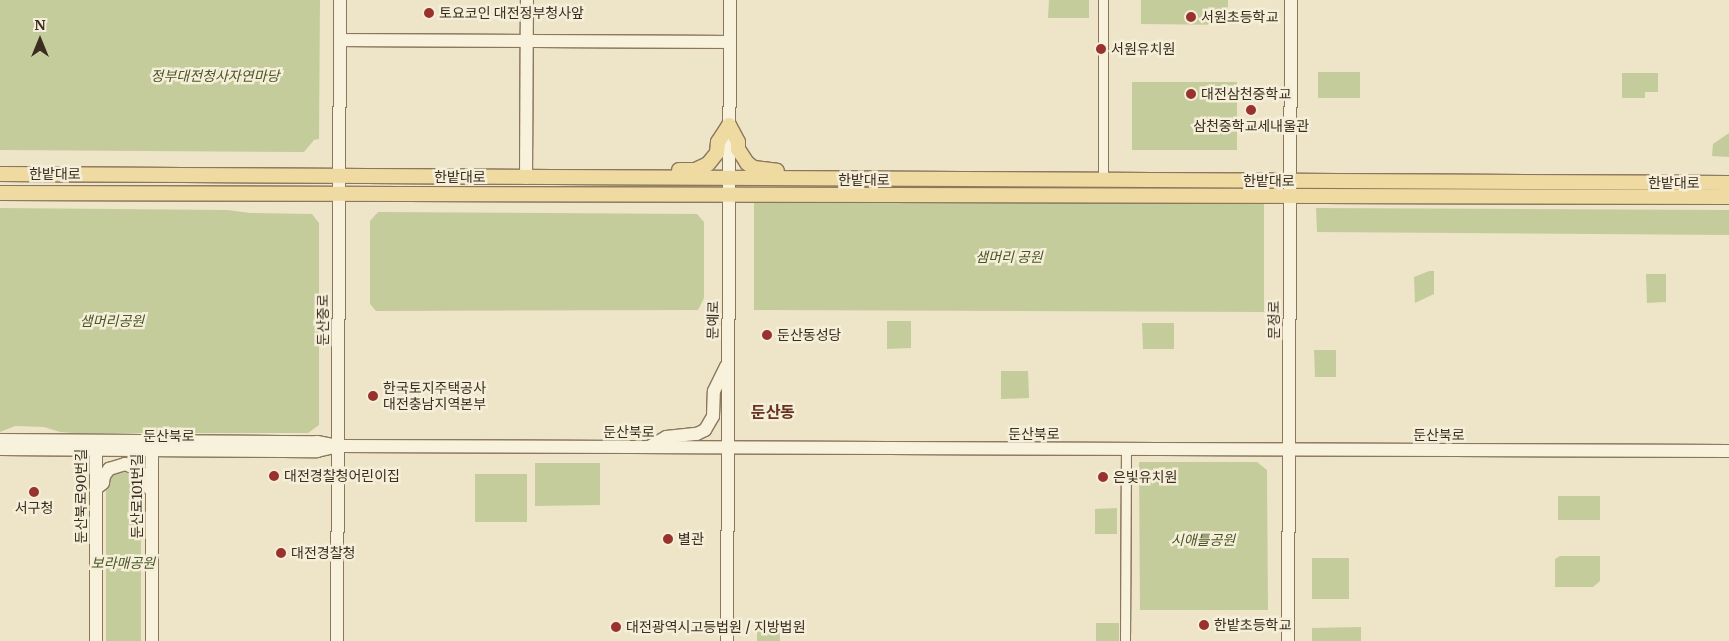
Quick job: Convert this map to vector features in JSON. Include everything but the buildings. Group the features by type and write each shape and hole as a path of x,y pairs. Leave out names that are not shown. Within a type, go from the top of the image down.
{"main road":[{"name":"둔산중로","path":"337,641 340,0"},
{"path":"526,178 527,0"},
{"name":"문예로","path":"728,641 730,0"},
{"name":"문정로","path":"1288,641 1290,0"},
{"path":"340,40 729,42"},
{"path":"669,179 678,170 695,170 708,164 717,153 718,142 729,125 738,142 738,149 747,163 754,168 776,171 786,179"},
{"name":"한밭대로","path":"0,174 669,179 1729,183"},
{"name":"한밭대로","path":"0,193 1729,197"},
{"path":"649,447 666,436 697,434 705,430 713,416 714,391 728,362"},
{"name":"둔산북로","path":"0,440 96,446"},
{"name":"둔산북로","path":"0,449 317,442 338,446 1729,451"},
{"name":"둔산북로90번길","path":"96,446 96,641"},
{"name":"둔산로101번길","path":"152,446 152,641"},
{"path":"96,489 103,484 109,470 125,464 138,469 144,478 145,484 152,491"}],"street":[{"path":"1103,0 1103,180"},
{"path":"1125,641 1126,449"}],"green space":[{"name":"정부대전청사자연마당","path":"0,0 320,0 319,139 314,140 304,152 0,150"},
{"path":"1049,0 1089,0 1089,18 1048,18"},
{"path":"1141,0 1228,0 1228,25 1141,24"},
{"path":"1318,72 1360,72 1360,98 1318,98"},
{"path":"1622,73 1658,73 1658,92 1645,92 1645,98 1622,98"},
{"path":"1132,82 1237,82 1237,150 1132,150"},
{"path":"1729,133 1729,157 1712,156 1713,144"},
{"name":"샘머리 공원","path":"754,202 1264,203 1264,312 754,310"},
{"name":"샘머리공원","path":"0,208 228,210 250,213 312,214 319,223 319,425 308,433 74,433 60,432 44,427 15,426 0,432"},
{"path":"1316,208 1729,210 1729,235 1317,232"},
{"path":"378,212 697,214 704,222 704,298 698,310 376,311 370,304 370,221"},
{"path":"1434,271 1434,294 1415,303 1414,277"},
{"path":"1646,274 1666,274 1666,302 1647,303"},
{"path":"887,321 911,321 911,348 887,349"},
{"path":"1142,323 1174,323 1174,349 1143,349"},
{"path":"1314,350 1336,350 1336,377 1315,377"},
{"path":"1001,371 1028,371 1029,398 1001,399"},
{"name":"시애틀공원","path":"1139,462 1257,462 1267,470 1268,610 1140,610"},
{"path":"535,463 600,463 600,505 535,506"},
{"name":"보라매공원","path":"116,470 134,471 141,483 141,641 106,641 106,485 107,479"},
{"path":"475,474 527,474 527,522 475,522"},
{"path":"1558,496 1600,496 1600,520 1558,520"},
{"path":"1117,508 1117,534 1095,534 1095,509"},
{"path":"1560,556 1600,556 1600,581 1593,587 1555,587 1555,559"},
{"path":"1312,558 1349,558 1349,599 1312,599"},
{"path":"779,623 780,641 757,641 757,624"},
{"path":"1096,623 1119,623 1119,641 1096,641"},
{"path":"1361,627 1361,641 1312,641 1312,628"}],"place":[{"name":"토요코인 대전정부청사앞","path":"429,13"},
{"name":"서원초등학교","path":"1191,17"},
{"name":"서원유치원","path":"1101,49"},
{"name":"대전삼천중학교","path":"1191,94"},
{"name":"삼천중학교세내울관","path":"1251,110"},
{"name":"둔산동성당","path":"767,335"},
{"name":"한국토지주택공사 대전충남지역본부","path":"373,396"},
{"name":"대전경찰청어린이집","path":"274,476"},
{"name":"은빛유치원","path":"1103,477"},
{"name":"서구청","path":"34,492"},
{"name":"별관","path":"668,539"},
{"name":"대전경찰청","path":"281,553"},
{"name":"한밭초등학교","path":"1204,625"},
{"name":"대전광역시고등법원 / 지방법원","path":"616,627"}],"district":[{"name":"둔산동","path":"773,412"}]}
